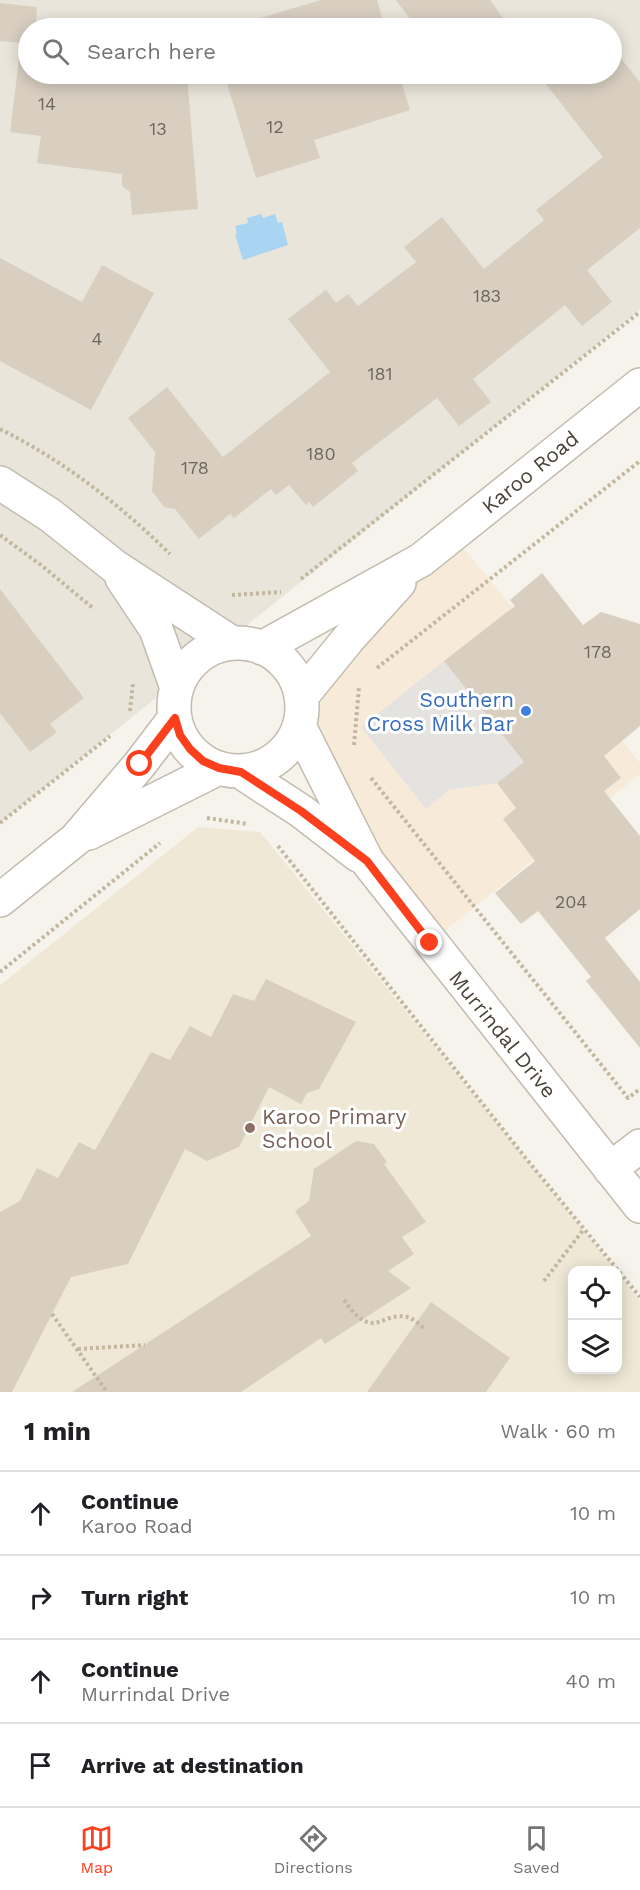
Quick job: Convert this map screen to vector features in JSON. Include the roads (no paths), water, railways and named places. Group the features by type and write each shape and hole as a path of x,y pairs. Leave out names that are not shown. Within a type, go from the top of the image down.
{"street":[{"name":"Karoo Road","path":"300,711 349,638 421,560 640,385"},
{"path":"0,483 50,515 114,566 247,646 280,659 294,676 300,711 291,743 278,758 260,768 230,770 76,839"},
{"name":"Karoo Road","path":"247,646 421,560"},
{"path":"114,566 156,629 176,703 180,735 203,761 230,770"},
{"path":"0,900 76,839 140,764 176,703 186,671 198,658 214,648 247,646"},
{"name":"Murrindal Drive","path":"300,711 367,861 640,1206"},
{"name":"Murrindal Drive","path":"230,770 301,811 367,861"},
{"path":"610,1169 640,1146"}],"water":[{"path":"261,214 263,218 275,214 278,223 282,222 288,245 243,260 235,235 237,234 235,226 248,223 247,218"}],"place":[{"name":"Southern Cross Milk Bar","path":"526,711"},
{"name":"Karoo Primary School","path":"250,1128"}]}
